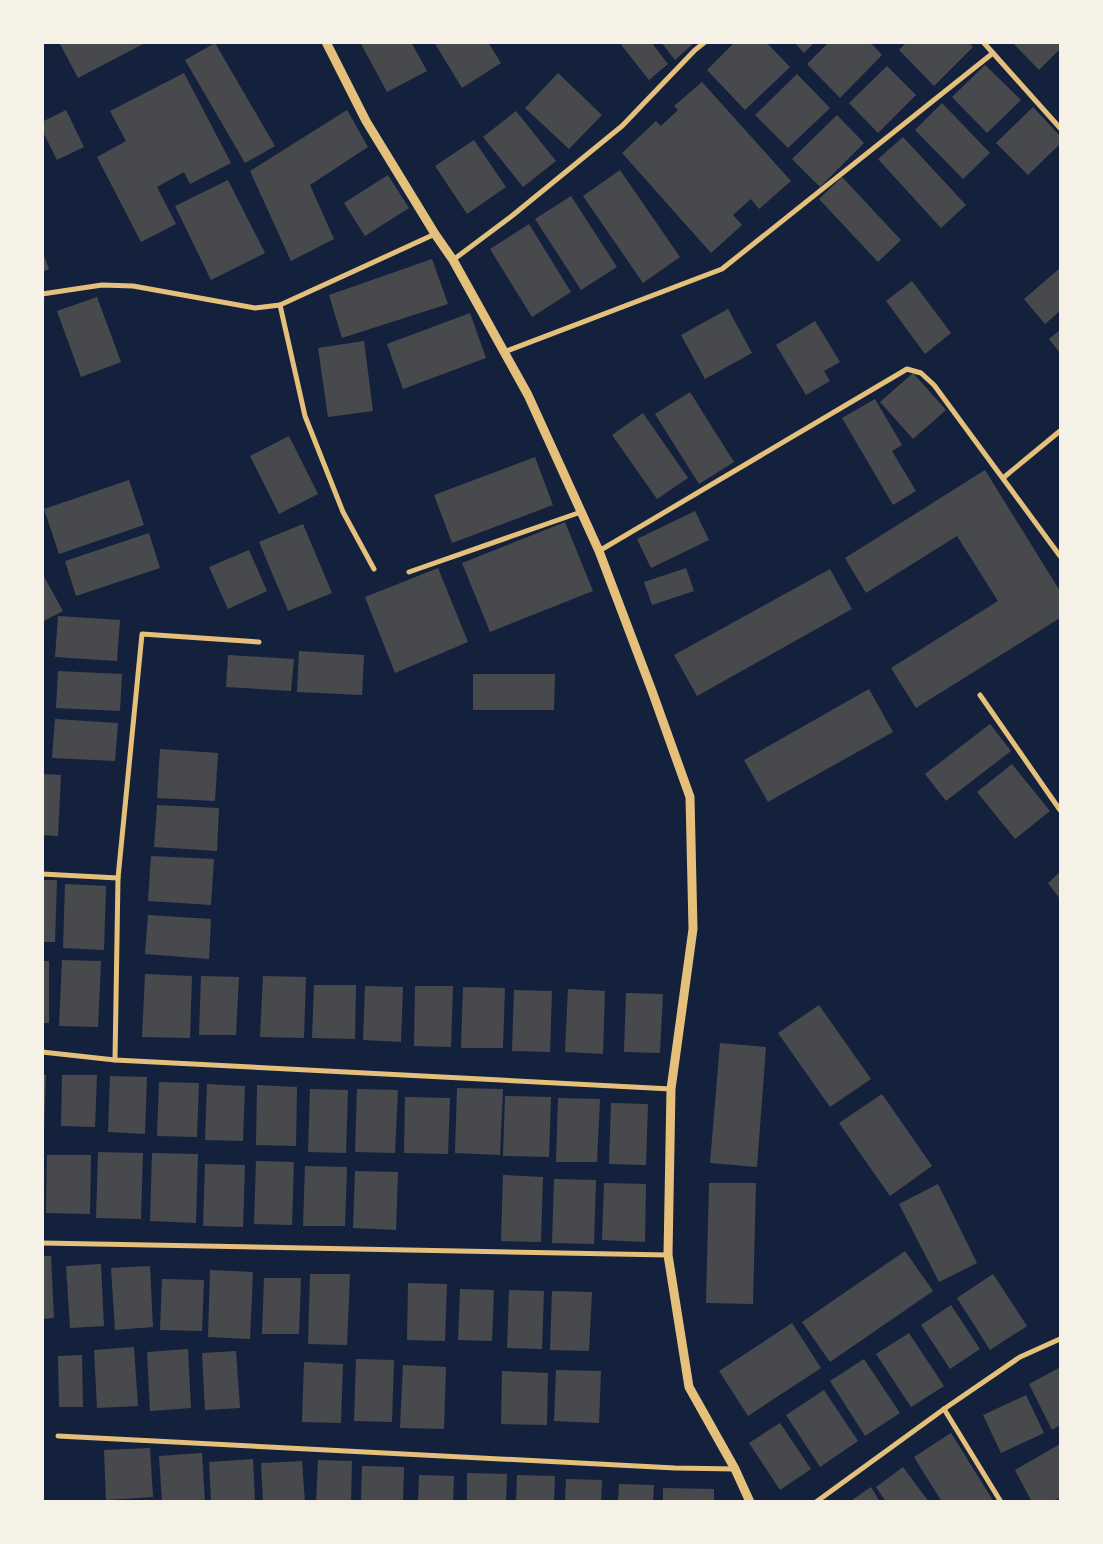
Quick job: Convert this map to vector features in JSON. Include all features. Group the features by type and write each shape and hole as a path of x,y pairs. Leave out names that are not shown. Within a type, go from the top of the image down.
{"street":[{"path":"326,42 366,121 435,234 454,260 528,395 598,552 652,691 690,797 693,929 670,1089 668,1255 689,1386 750,1502"},
{"path":"454,260 513,215 622,126 705,42"},
{"path":"983,42 1060,128"},
{"path":"504,352 722,269 993,53"},
{"path":"42,294 102,285 133,286 255,308 280,305 435,234"},
{"path":"280,305 305,416 343,512 374,570"},
{"path":"598,552 907,369 920,373 934,385 1060,556"},
{"path":"1003,478 1060,431"},
{"path":"409,572 581,512"},
{"path":"115,1060 118,878 142,634 259,642"},
{"path":"980,695 1060,810"},
{"path":"42,874 118,878"},
{"path":"42,1052 115,1060 670,1089"},
{"path":"42,1243 668,1255"},
{"path":"816,1502 944,1409 1020,1357 1060,1339"},
{"path":"944,1409 1001,1502"},
{"path":"58,1436 734,1470"}],"building":[{"path":"59,42 147,42 78,78"},
{"path":"360,42 411,42 427,71 387,92"},
{"path":"434,42 488,42 501,63 462,88"},
{"path":"619,42 651,42 668,64 649,80"},
{"path":"661,42 695,42 675,60"},
{"path":"735,42 766,42 790,67 745,110 707,70"},
{"path":"794,42 815,42 804,53"},
{"path":"829,42 870,42 882,55 840,98 807,64"},
{"path":"907,42 969,42 973,47 934,86 899,50"},
{"path":"1012,42 1060,42 1060,49 1039,70"},
{"path":"215,43 275,146 245,163 185,60"},
{"path":"985,65 1021,100 987,133 952,97"},
{"path":"887,66 916,95 878,133 849,103"},
{"path":"184,73 231,163 190,184 184,172 157,187 176,224 141,242 97,157 126,141 110,111"},
{"path":"558,73 602,115 569,149 525,108"},
{"path":"797,74 830,108 788,148 755,115"},
{"path":"702,82 791,181 759,209 751,199 733,215 742,225 711,253 622,153 656,121 661,126 678,110 674,106"},
{"path":"942,103 990,153 963,179 915,130"},
{"path":"1033,107 1060,136 1060,144 1028,175 996,143"},
{"path":"66,110 84,147 57,160 42,130 42,122"},
{"path":"347,110 368,147 310,185 334,239 291,261 250,171"},
{"path":"516,111 556,161 523,187 483,137"},
{"path":"837,115 864,143 820,187 792,159"},
{"path":"903,137 966,205 941,228 878,159"},
{"path":"474,140 506,187 467,214 435,166"},
{"path":"620,170 680,257 643,283 583,196"},
{"path":"388,175 409,208 365,236 344,203"},
{"path":"842,177 901,240 878,262 819,199"},
{"path":"228,180 265,253 211,280 175,206"},
{"path":"571,196 617,267 581,290 535,219"},
{"path":"529,224 571,292 532,317 490,249"},
{"path":"43,253 49,269 43,272"},
{"path":"432,259 448,304 342,338 329,295"},
{"path":"1060,268 1060,311 1045,324 1024,299"},
{"path":"912,281 951,333 925,354 886,301"},
{"path":"97,297 121,362 81,377 57,311"},
{"path":"728,309 752,353 705,379 681,335"},
{"path":"470,313 486,358 403,389 387,344"},
{"path":"815,321 840,362 824,371 830,381 806,395 776,345"},
{"path":"1060,330 1060,353 1049,339"},
{"path":"364,341 373,411 328,417 318,348"},
{"path":"913,373 946,410 913,439 880,402"},
{"path":"690,392 734,462 699,484 655,414"},
{"path":"875,399 902,445 892,451 916,491 893,505 842,418"},
{"path":"643,413 688,478 657,499 612,435"},
{"path":"289,436 318,494 279,514 250,456"},
{"path":"535,457 553,505 452,543 434,495"},
{"path":"985,470 1060,591 1060,618 916,708 891,668 998,601 957,536 866,593 845,558"},
{"path":"129,480 144,525 59,554 44,509"},
{"path":"695,511 709,540 651,568 637,539"},
{"path":"565,522 593,591 490,632 462,563"},
{"path":"303,524 332,593 288,611 259,542"},
{"path":"149,533 160,568 76,596 65,561"},
{"path":"249,550 267,591 228,609 209,567"},
{"path":"438,568 468,642 395,673 365,597"},
{"path":"686,568 694,591 652,605 644,582"},
{"path":"830,569 852,609 697,696 674,655"},
{"path":"42,573 63,611 42,622"},
{"path":"58,616 120,620 117,661 55,657"},
{"path":"299,651 364,655 362,695 297,692"},
{"path":"228,655 294,659 291,691 226,687"},
{"path":"58,671 122,674 120,711 56,708"},
{"path":"473,674 555,674 554,710 473,710"},
{"path":"869,689 893,732 768,802 744,760"},
{"path":"55,719 118,723 115,761 52,758"},
{"path":"990,724 1011,751 946,801 925,774"},
{"path":"160,749 218,753 215,801 157,798"},
{"path":"1012,764 1050,811 1015,839 977,792"},
{"path":"42,774 61,775 58,836 42,835"},
{"path":"157,805 219,808 217,851 154,847"},
{"path":"151,856 214,859 211,905 148,901"},
{"path":"1060,872 1060,899 1048,883"},
{"path":"42,880 57,880 55,942 42,942"},
{"path":"65,884 106,886 104,950 63,948"},
{"path":"148,915 211,919 209,959 145,954"},
{"path":"62,960 101,961 98,1027 59,1026"},
{"path":"42,961 49,961 49,1023 42,1023"},
{"path":"145,974 192,976 190,1038 142,1037"},
{"path":"201,976 239,977 236,1035 199,1035"},
{"path":"263,976 306,977 304,1038 260,1037"},
{"path":"314,985 356,985 355,1039 312,1038"},
{"path":"365,986 403,987 401,1042 363,1040"},
{"path":"415,986 453,986 451,1047 414,1046"},
{"path":"463,987 505,988 503,1048 461,1048"},
{"path":"568,989 605,991 603,1054 565,1052"},
{"path":"514,990 552,991 550,1052 512,1051"},
{"path":"626,993 663,994 660,1053 624,1052"},
{"path":"819,1005 871,1079 830,1107 778,1033"},
{"path":"720,1043 766,1047 757,1167 710,1163"},
{"path":"42,1075 46,1075 44,1127 42,1127"},
{"path":"62,1075 97,1075 95,1127 61,1126"},
{"path":"110,1076 147,1077 145,1134 108,1132"},
{"path":"159,1082 199,1083 197,1137 157,1136"},
{"path":"207,1084 245,1086 243,1141 205,1140"},
{"path":"257,1085 297,1087 296,1146 256,1145"},
{"path":"457,1088 503,1089 500,1155 455,1153"},
{"path":"310,1089 348,1090 346,1153 308,1152"},
{"path":"357,1089 398,1090 395,1153 355,1152"},
{"path":"882,1094 932,1166 890,1196 839,1123"},
{"path":"505,1096 551,1097 549,1157 503,1156"},
{"path":"405,1097 450,1098 448,1154 404,1153"},
{"path":"558,1098 600,1099 597,1162 556,1162"},
{"path":"611,1103 648,1104 646,1165 609,1164"},
{"path":"98,1152 143,1153 141,1219 96,1218"},
{"path":"152,1153 198,1154 196,1223 150,1221"},
{"path":"47,1155 91,1155 90,1214 46,1213"},
{"path":"256,1161 294,1162 292,1225 254,1224"},
{"path":"205,1164 245,1165 243,1227 203,1226"},
{"path":"305,1166 347,1167 345,1226 303,1226"},
{"path":"355,1171 398,1172 396,1230 353,1228"},
{"path":"503,1175 543,1177 541,1242 501,1241"},
{"path":"554,1179 596,1180 594,1244 552,1243"},
{"path":"604,1183 646,1184 645,1242 602,1240"},
{"path":"709,1183 756,1183 753,1304 706,1303"},
{"path":"938,1184 977,1263 939,1282 899,1204"},
{"path":"905,1251 933,1291 830,1362 802,1322"},
{"path":"42,1256 51,1256 54,1318 42,1319"},
{"path":"101,1264 104,1326 70,1328 66,1266"},
{"path":"150,1266 153,1327 115,1330 111,1268"},
{"path":"210,1270 253,1272 250,1339 208,1337"},
{"path":"310,1274 350,1274 347,1345 308,1344"},
{"path":"993,1274 1027,1326 990,1350 957,1298"},
{"path":"264,1278 301,1278 299,1334 262,1334"},
{"path":"162,1279 204,1280 202,1331 160,1330"},
{"path":"408,1283 447,1284 445,1341 407,1340"},
{"path":"460,1289 494,1290 492,1341 458,1340"},
{"path":"509,1290 544,1291 542,1349 507,1348"},
{"path":"552,1291 592,1292 589,1351 550,1350"},
{"path":"951,1305 980,1349 950,1369 921,1325"},
{"path":"792,1323 821,1368 748,1416 719,1371"},
{"path":"909,1333 944,1386 911,1407 876,1354"},
{"path":"134,1347 138,1406 97,1408 94,1350"},
{"path":"188,1349 191,1408 150,1411 147,1352"},
{"path":"236,1351 240,1408 205,1410 202,1353"},
{"path":"82,1355 83,1407 59,1407 58,1356"},
{"path":"356,1359 394,1360 392,1422 354,1421"},
{"path":"864,1359 900,1413 865,1436 830,1381"},
{"path":"304,1362 343,1364 341,1423 302,1422"},
{"path":"403,1365 446,1367 444,1429 400,1428"},
{"path":"1059,1368 1060,1425 1052,1430 1029,1384"},
{"path":"556,1370 601,1371 599,1423 554,1421"},
{"path":"502,1371 548,1373 547,1425 501,1424"},
{"path":"824,1390 858,1441 820,1467 786,1415"},
{"path":"1026,1395 1044,1433 1001,1453 983,1415"},
{"path":"780,1423 811,1469 780,1490 749,1443"},
{"path":"951,1433 994,1502 942,1502 914,1457"},
{"path":"1060,1444 1060,1497 1053,1502 1032,1502 1015,1470"},
{"path":"150,1448 153,1497 106,1500 104,1450"},
{"path":"202,1453 205,1502 162,1502 159,1456"},
{"path":"253,1459 255,1502 211,1502 209,1462"},
{"path":"318,1460 352,1461 351,1502 316,1502"},
{"path":"302,1461 305,1502 263,1502 261,1463"},
{"path":"362,1466 404,1467 403,1502 361,1502"},
{"path":"903,1467 929,1502 886,1502 876,1487"},
{"path":"467,1473 507,1474 506,1502 467,1502"},
{"path":"419,1475 454,1476 453,1502 418,1502"},
{"path":"517,1475 555,1476 554,1502 516,1502"},
{"path":"566,1479 602,1480 601,1502 565,1502"},
{"path":"619,1484 654,1485 653,1502 618,1502"},
{"path":"871,1487 880,1502 849,1502"},
{"path":"663,1488 714,1489 714,1502 663,1502"}]}
